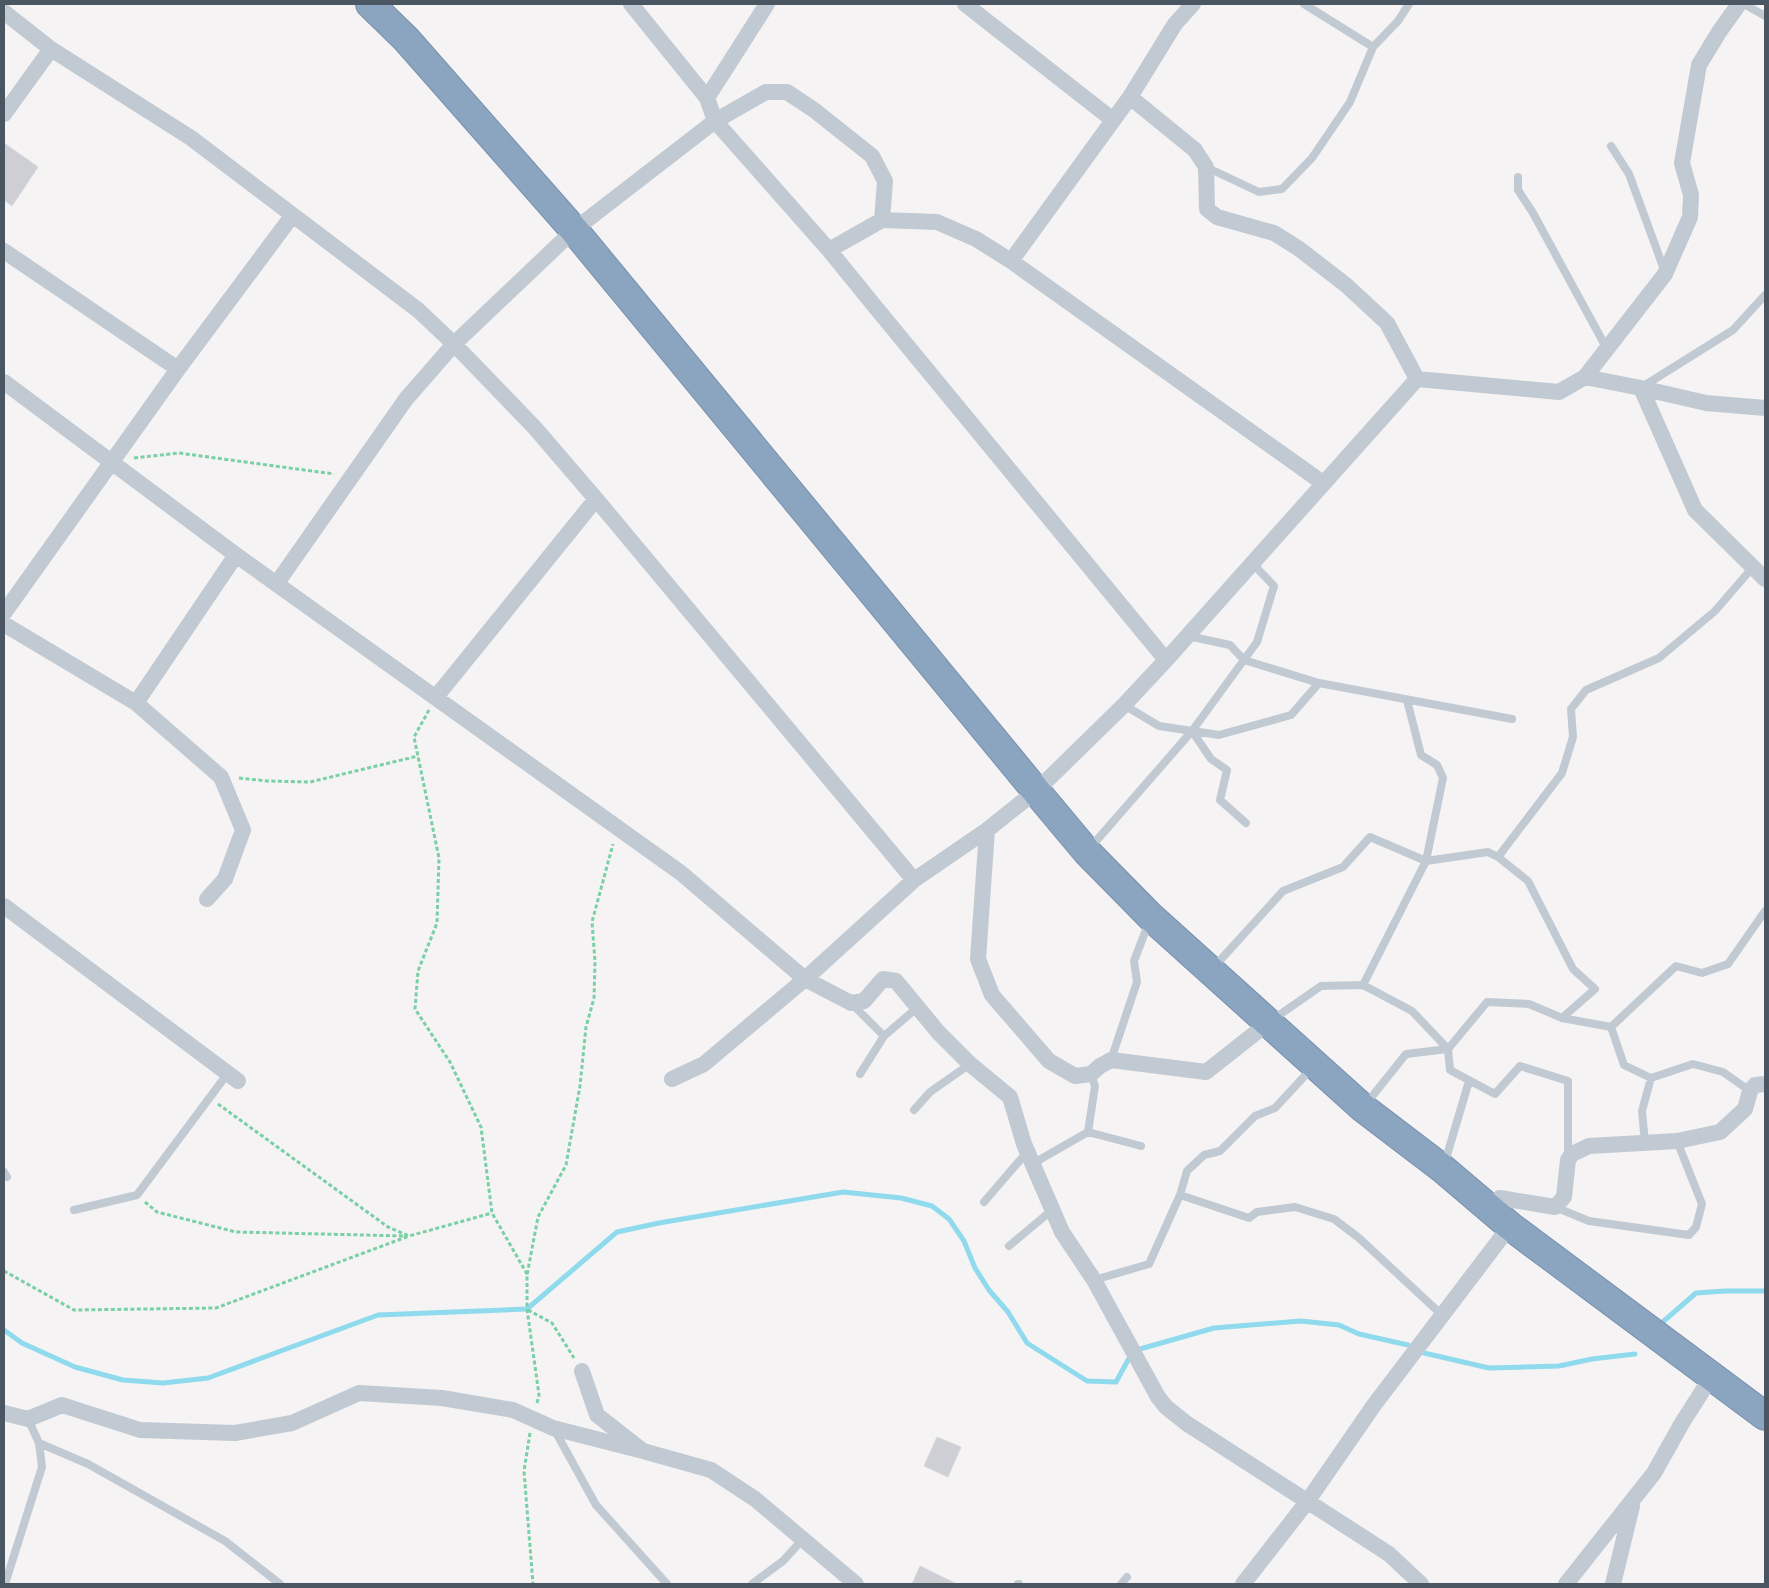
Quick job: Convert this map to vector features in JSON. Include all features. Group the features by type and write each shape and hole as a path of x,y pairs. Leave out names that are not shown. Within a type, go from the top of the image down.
{"highway":[{"path":"370,4 406,39 574,230 1087,852 1151,917 1363,1108 1443,1169 1502,1219 1765,1416"}],"street":[{"path":"631,4 707,98 715,121 830,250 1166,660"},
{"path":"707,98 767,4"},
{"path":"965,4 1113,120"},
{"path":"1011,261 1130,97 1175,24 1193,4"},
{"path":"1416,379 1559,392 1585,377 1665,274 1690,217 1691,195 1682,163 1699,65 1739,4"},
{"path":"4,12 51,49 191,138 418,310 454,344 535,428 596,499 914,880"},
{"path":"4,114 51,49"},
{"path":"277,583 406,399 454,344 574,230 715,121 766,92 786,92 814,110 872,156 885,181 882,220"},
{"path":"1130,97 1195,150 1206,167 1206,209 1217,218 1274,233 1298,248 1339,280 1387,323 1416,379"},
{"path":"4,613 178,369 292,216"},
{"path":"830,250 882,220 937,222 976,240 1011,261 1323,484"},
{"path":"4,251 178,369"},
{"path":"1585,377 1706,403 1765,408"},
{"path":"672,1079 704,1064 805,979 914,880 986,830 1036,791 1124,705 1166,660 1416,379"},
{"path":"4,382 236,555 681,873 805,979 851,1003 864,1001 883,979 896,982 938,1032 970,1064 1010,1097 1030,1158 1062,1232 1094,1280 1158,1397 1166,1407 1186,1423 1389,1554 1421,1584"},
{"path":"1641,388 1695,510 1765,579"},
{"path":"436,697 596,499"},
{"path":"136,703 236,555"},
{"path":"4,624 136,703 221,777 243,830 225,879 207,899"},
{"path":"986,830 978,959 992,995 1049,1061 1074,1076 1091,1074 1111,1060 1206,1072 1268,1023"},
{"path":"4,906 233,1077"},
{"path":"1243,1584 1307,1502 1374,1405 1442,1314 1502,1219 1500,1198 1556,1207 1564,1197 1568,1160 1572,1154 1588,1146 1677,1141 1720,1132 1745,1109 1750,1091 1755,1085 1765,1084"},
{"path":"582,1371 597,1414 643,1451"},
{"path":"1566,1584 1654,1473 1682,1423 1712,1376"},
{"path":"4,1413 28,1419 62,1405 140,1430 235,1433 292,1423 358,1393 442,1398 513,1410 553,1428 711,1470 756,1499 856,1584"},
{"path":"1613,1584 1634,1500"}],"lane":[{"path":"1304,4 1373,47"},
{"path":"1206,167 1259,192 1282,189 1312,158 1350,102 1373,47 1398,21 1409,4"},
{"path":"1744,4 1765,16"},
{"path":"1611,146 1629,174 1665,274"},
{"path":"1518,177 1518,190 1534,213 1607,349"},
{"path":"1641,388 1733,330 1765,295"},
{"path":"1087,852 1192,731 1257,642 1274,586 1252,563"},
{"path":"1498,857 1562,773 1573,737 1571,709 1586,690 1659,658 1714,611 1753,567"},
{"path":"1188,636 1230,644 1244,660 1319,682 1512,719"},
{"path":"1124,705 1159,726 1219,735 1291,715 1319,682"},
{"path":"1363,985 1426,861 1443,778 1436,765 1421,756 1407,700"},
{"path":"1192,731 1211,759 1227,770 1220,800 1246,823"},
{"path":"1211,970 1283,891 1343,867 1370,837 1426,861 1488,852 1498,857 1528,881 1573,969 1595,989 1562,1018"},
{"path":"1611,1027 1676,966 1702,973 1728,964 1765,910"},
{"path":"1111,1060 1137,982 1134,961 1151,917"},
{"path":"1268,1023 1321,986 1363,985 1412,1011 1448,1049 1450,1070 1495,1094 1520,1066 1568,1081 1568,1160"},
{"path":"1363,1108 1406,1054 1448,1049 1487,1002 1529,1004 1562,1018 1611,1027"},
{"path":"851,1003 884,1036"},
{"path":"860,1074 884,1036 918,1007"},
{"path":"1611,1027 1624,1065 1651,1078 1693,1064 1723,1072 1750,1091"},
{"path":"914,1110 930,1092 970,1064"},
{"path":"1094,1280 1149,1264 1180,1195 1187,1171 1204,1155 1220,1151 1255,1116 1274,1108 1315,1064"},
{"path":"1088,1132 1095,1086 1091,1074"},
{"path":"74,1210 137,1195 209,1098 233,1077"},
{"path":"1645,1143 1642,1111 1651,1078"},
{"path":"1443,1169 1469,1081"},
{"path":"984,1202 1030,1158 1088,1132 1141,1146"},
{"path":"1556,1207 1589,1221 1689,1234 1696,1227 1702,1204 1677,1141"},
{"path":"1180,1195 1249,1218 1257,1212 1295,1207 1334,1219 1359,1238 1442,1314"},
{"path":"1009,1246 1052,1210"},
{"path":"5,1584 42,1467 38,1443 28,1419"},
{"path":"553,1428 596,1505 667,1584"},
{"path":"38,1443 88,1464 225,1541 280,1584"},
{"path":"752,1584 783,1561 802,1539"},
{"path":"1121,1584 1127,1577"}],"path":[{"path":"112,461 179,453 352,477"},
{"path":"436,697 414,737 439,858 437,923 418,971 415,1009 450,1062 481,1127 492,1213 527,1274"},
{"path":"221,777 310,782 418,756"},
{"path":"533,1584 524,1471 532,1418 539,1395 527,1309 527,1274 538,1217 566,1165 580,1086 586,1027 594,998 595,961 592,922 617,827"},
{"path":"209,1098 388,1227 408,1236"},
{"path":"137,1195 157,1212 236,1232 408,1236"},
{"path":"4,1271 74,1310 216,1308 408,1236 492,1213"},
{"path":"527,1309 552,1323 582,1371"}],"building":[{"path":"4,143 38,167 12,206 4,200"},
{"path":"937,1437 961,1447 948,1477 924,1466"},
{"path":"920,1566 957,1584 912,1584"}],"waterway":[{"path":"4,1330 22,1343 75,1367 123,1380 163,1383 208,1378 378,1315 527,1309 617,1232 659,1223 843,1192 901,1198 932,1206 949,1219 964,1241 975,1268 989,1290 1008,1312 1027,1343 1087,1381 1116,1382 1133,1351 1214,1328 1301,1321 1339,1325 1359,1334 1408,1345"},
{"path":"1658,1326 1696,1293 1765,1291"},
{"path":"1424,1353 1489,1368 1559,1366 1592,1359 1635,1354"}]}
